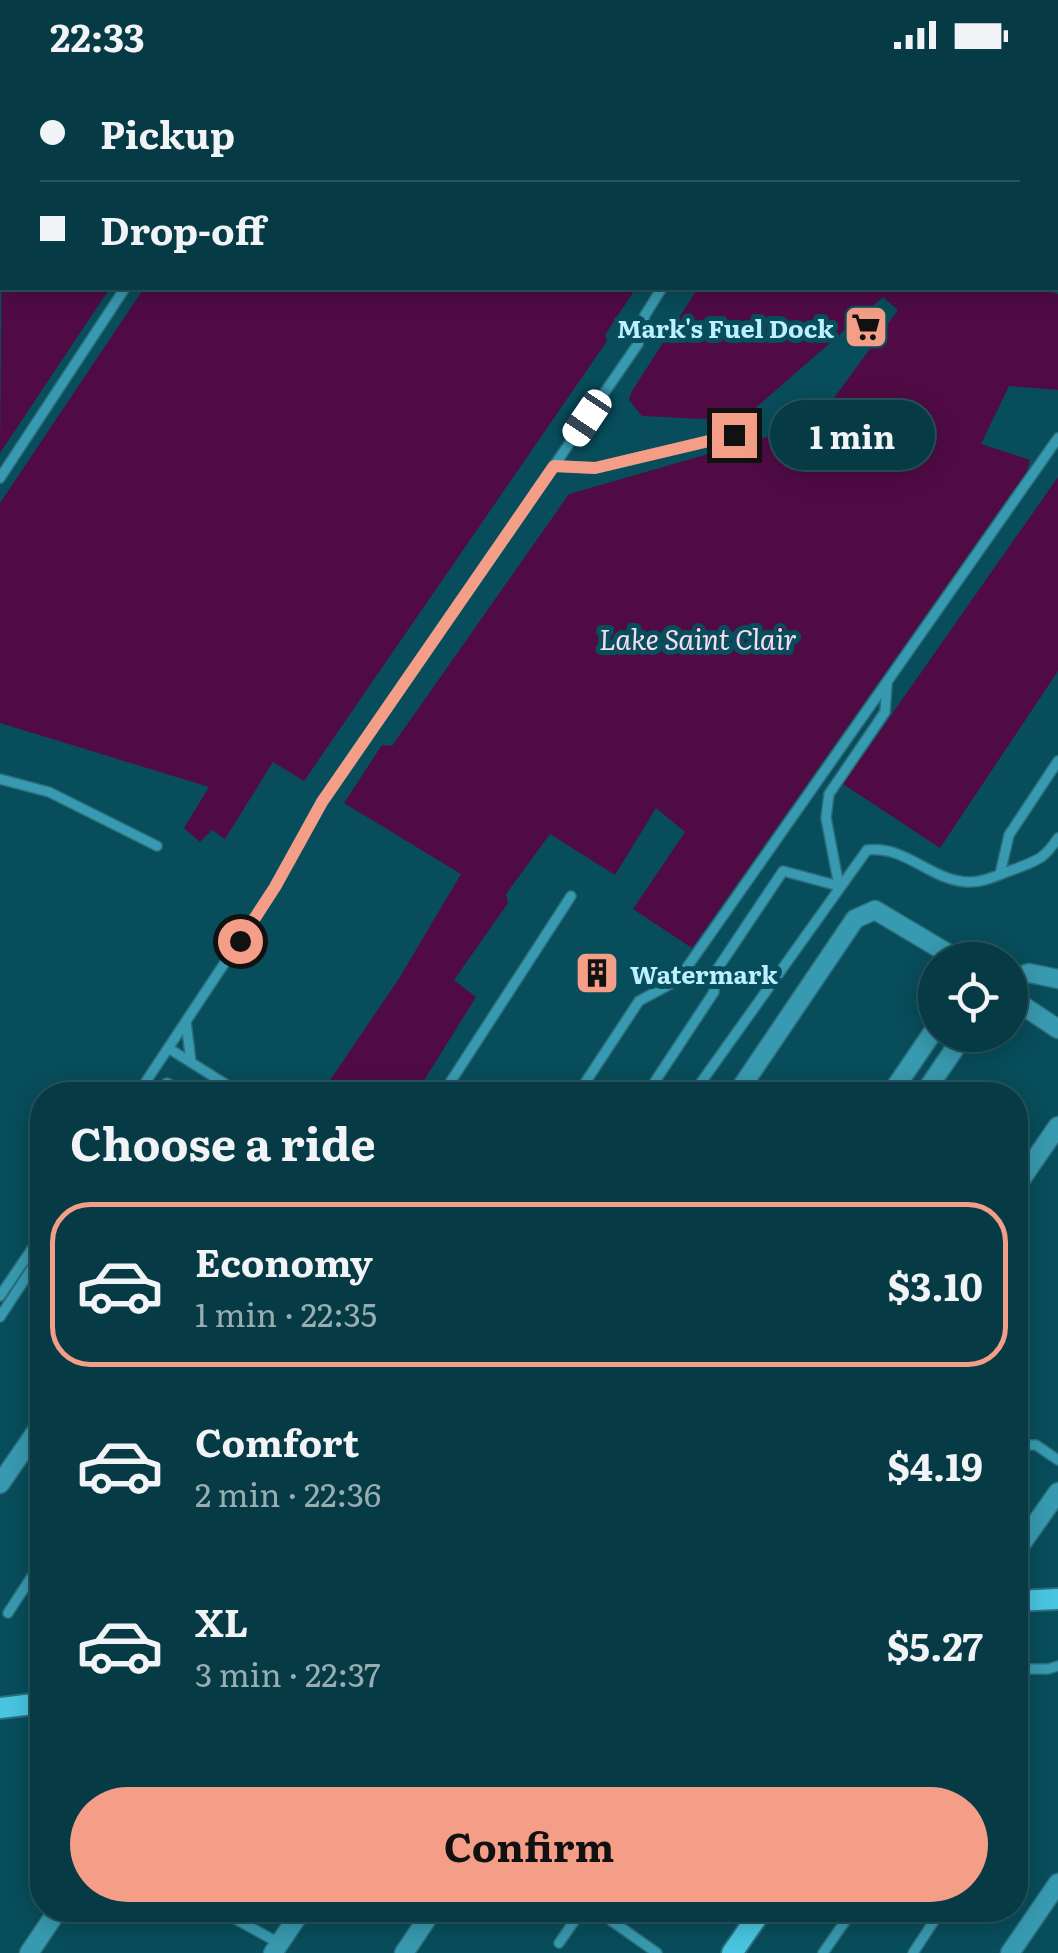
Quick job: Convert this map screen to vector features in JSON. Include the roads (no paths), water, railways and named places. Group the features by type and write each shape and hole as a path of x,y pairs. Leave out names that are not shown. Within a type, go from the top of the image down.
{"main road":[{"path":"1028,1600 1058,1599"},
{"path":"0,1708 30,1704"},
{"path":"734,1952 754,1922"}],"street":[{"path":"745,1082 856,919 875,910 929,942"},
{"path":"1028,973 1058,979"},
{"path":"1028,1009 1058,1030"},
{"path":"899,1082 919,1052"},
{"path":"932,1082 952,1052"},
{"path":"1028,1169 1058,1126"},
{"path":"0,1484 30,1456"},
{"path":"1028,1533 1058,1492"},
{"path":"1010,1953 1058,1883"},
{"path":"29,1953 50,1922"},
{"path":"276,1948 294,1922"},
{"path":"404,1953 425,1922"}],"lane":[{"path":"0,478 124,290"},
{"path":"146,1082 275,887 322,802 638,344 645,315 661,290"},
{"path":"554,466 595,468 734,435"},
{"path":"585,1082 638,1001 678,980 1058,438"},
{"path":"839,886 826,818 829,794 886,712 888,681"},
{"path":"1000,874 1008,835 1058,761"},
{"path":"0,779 49,792 156,846"},
{"path":"701,1082 867,850 897,851 949,879 982,881 1045,857 1058,838"},
{"path":"655,1082 714,992 714,974 783,871 839,886"},
{"path":"450,1082 571,896"},
{"path":"186,1022 190,1062"},
{"path":"168,1048 222,1082"},
{"path":"0,1296 30,1252"},
{"path":"0,1317 30,1271"},
{"path":"1028,1445 1036,1445 1058,1460"},
{"path":"8,1614 30,1580"},
{"path":"1028,1669 1058,1666"},
{"path":"237,1922 276,1948"},
{"path":"558,1943 573,1922"},
{"path":"613,1922 658,1953"},
{"path":"823,1953 844,1922"},
{"path":"913,1953 933,1922"}],"water":[{"path":"2,290 109,290 0,453"},
{"path":"143,290 635,290 605,335 607,341 304,781 273,762 225,839 212,830 200,842 184,828 209,787 0,723 0,503"},
{"name":"Lake Saint Clair","path":"697,290 1044,290 1058,294 1058,390 1009,386 981,444 1030,460 1027,471 692,948 633,909 685,832 656,808 615,875 550,834 506,894 508,903 454,980 476,997 423,1082 329,1082 400,977 461,874 344,803 382,745 392,746 569,494 816,423 898,310 883,297 745,417 642,416 629,400"},
{"path":"1058,477 1058,671 940,848 843,784"}],"place":[{"name":"Mark's Fuel Dock","path":"866,327"},
{"name":"Watermark","path":"597,973"}]}
